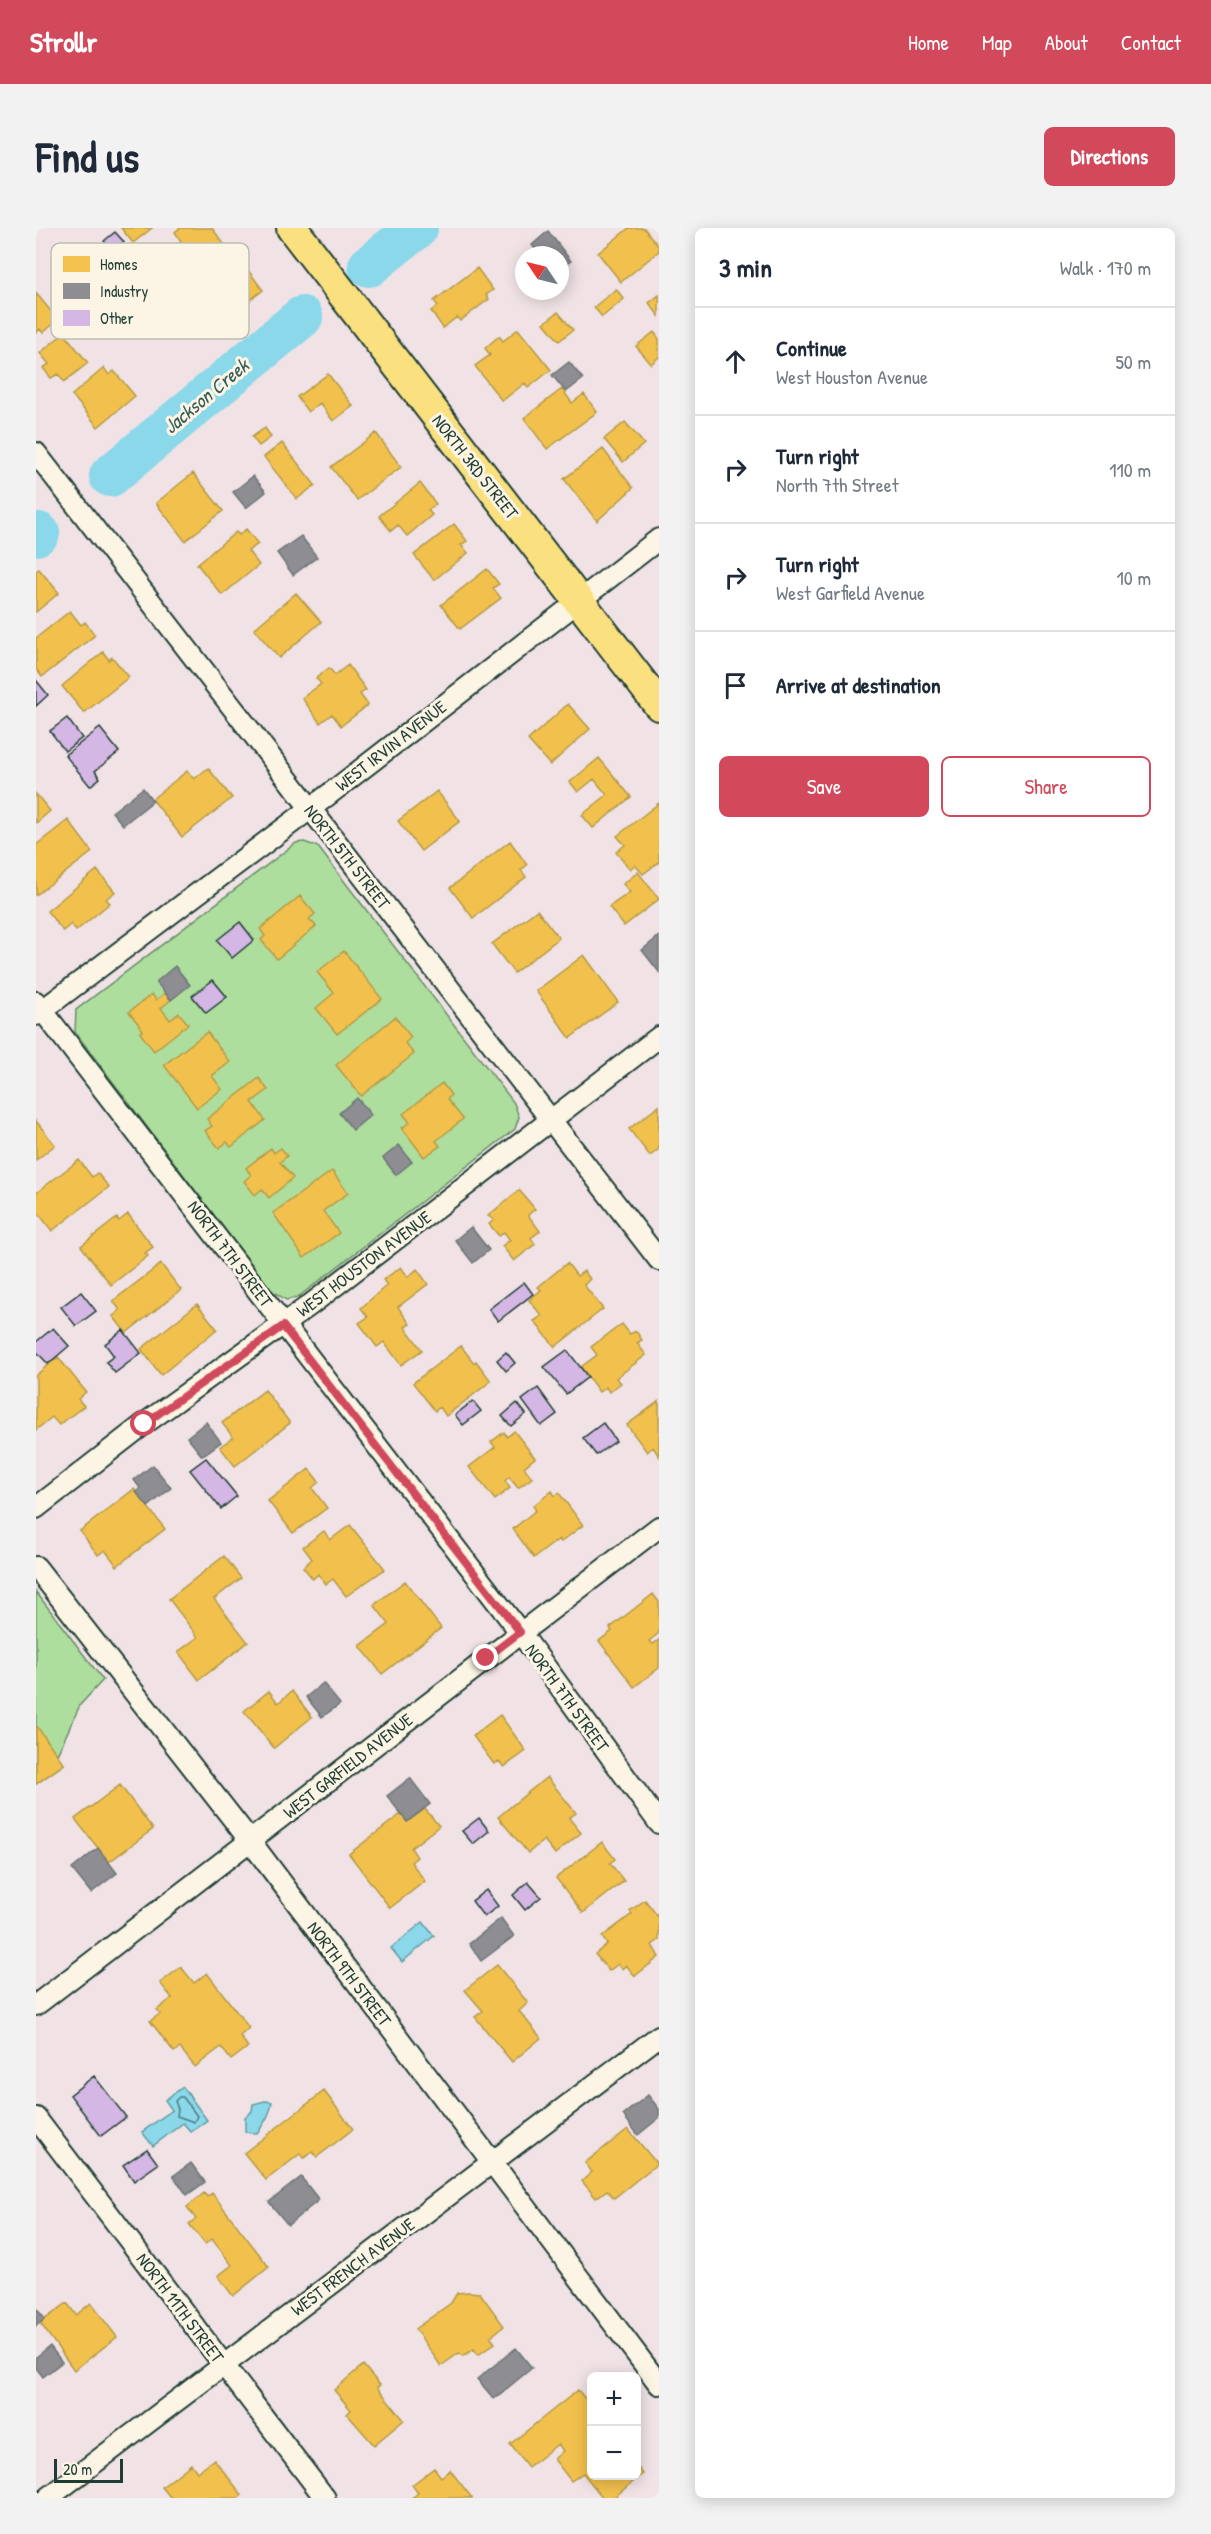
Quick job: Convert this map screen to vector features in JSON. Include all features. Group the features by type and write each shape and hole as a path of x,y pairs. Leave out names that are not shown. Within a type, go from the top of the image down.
{"main road":[{"name":"NORTH 3RD STREET","path":"292,228 659,705"}],"street":[{"name":"NORTH 5TH STREET","path":"36,453 659,1260"},
{"name":"WEST IRVIN AVENUE","path":"38,1009 310,809 659,538"},
{"name":"NORTH 7TH STREET","path":"38,1009 268,1302 283,1326 520,1632 659,1823"},
{"name":"WEST HOUSTON AVENUE","path":"36,1508 144,1424 283,1326 659,1037"},
{"name":"WEST GARFIELD AVENUE","path":"36,2006 659,1527"},
{"name":"NORTH 9TH STREET","path":"36,1567 251,1842 659,2384"},
{"name":"WEST FRENCH AVENUE","path":"48,2498 659,2036"},
{"name":"NORTH 11TH STREET","path":"36,2118 325,2498"}],"green space":[{"path":"304,842 318,847 514,1103 519,1117 515,1129 297,1298 286,1300 270,1289 75,1032 76,1010 296,843"},
{"path":"36,1592 103,1680 80,1705 57,1755 64,1764 36,1784"}],"water":[{"path":"423,1922 434,1936 402,1962 391,1948"},
{"path":"183,2087 207,2120 191,2132 183,2123 153,2146 142,2132 172,2110 165,2100"},
{"path":"272,2102 269,2114 262,2126 257,2133 245,2132 245,2117 252,2111 253,2104"}],"building: Homes":[{"path":"121,228 152,228 133,243"},
{"path":"180,228 212,228 223,243 179,243 181,241 175,232"},
{"path":"629,228 644,228 659,247 659,251 621,282 598,253"},
{"path":"477,268 493,290 486,295 489,299 460,321 457,317 443,328 431,311 438,306 434,301"},
{"path":"249,272 263,290 249,301"},
{"path":"616,289 624,299 602,317 594,307"},
{"path":"36,293 51,311 51,326 43,333 40,329 36,333"},
{"path":"659,295 659,316 649,303"},
{"path":"558,312 573,330 559,341 544,323"},
{"path":"518,329 551,370 528,388 525,383 502,401 475,366 490,355 485,348 499,336 503,341"},
{"path":"654,332 659,339 659,357 651,364 636,346"},
{"path":"57,339 69,339 88,363 64,382 58,374 51,378 43,368 49,364 40,353"},
{"path":"104,368 109,375 114,371 135,396 98,427 72,395"},
{"path":"328,374 353,406 333,421 320,403 308,412 297,397"},
{"path":"562,389 572,403 584,394 597,412 547,449 524,418"},
{"path":"625,422 644,444 623,462 604,439"},
{"path":"265,428 271,437 259,446 252,437"},
{"path":"376,433 401,467 357,500 331,467"},
{"path":"282,443 315,485 297,499 264,457"},
{"path":"603,449 633,488 597,521 564,479"},
{"path":"193,473 223,511 185,541 156,503"},
{"path":"420,483 436,504 428,510 432,515 407,536 398,525 391,531 379,516"},
{"path":"454,524 467,541 461,545 468,553 434,580 414,555"},
{"path":"246,529 258,544 248,551 259,565 222,595 197,564 236,532 239,535"},
{"path":"39,569 59,593 36,612 36,571"},
{"path":"487,569 499,584 493,588 501,598 460,629 441,605"},
{"path":"296,593 321,622 279,658 254,629"},
{"path":"70,611 81,625 85,622 95,635 42,677 36,669 36,638"},
{"path":"103,652 109,660 112,657 129,677 84,713 62,686"},
{"path":"348,665 366,690 360,694 368,705 341,726 332,714 320,723 302,698 321,684 316,678 329,668 335,675"},
{"path":"568,704 590,729 550,765 528,740"},
{"path":"599,758 631,797 593,828 582,815 607,795 594,779 578,792 570,782"},
{"path":"208,768 232,798 182,837 152,799 187,771 194,779"},
{"path":"437,791 460,821 421,851 398,821"},
{"path":"36,794 50,811 36,823"},
{"path":"659,803 659,862 643,874 635,865 630,869 616,852 625,845 617,836"},
{"path":"68,820 92,852 36,895 36,845"},
{"path":"510,841 527,865 521,870 526,877 473,918 450,888"},
{"path":"97,870 115,892 106,899 110,903 76,931 71,924 63,931 47,911"},
{"path":"638,872 659,899 624,926 609,907 630,892 623,884"},
{"path":"300,896 315,914 309,919 316,926 277,959 261,940 265,936 260,929"},
{"path":"537,910 559,938 514,973 492,944"},
{"path":"344,951 382,999 337,1034 316,1008 334,993 317,972"},
{"path":"584,955 618,1002 570,1038 536,991"},
{"path":"165,993 171,1000 161,1008 170,1020 179,1013 188,1024 154,1051 140,1033 143,1030 129,1012 152,994 156,1000"},
{"path":"395,1017 411,1037 405,1043 414,1054 361,1096 336,1065"},
{"path":"207,1032 230,1062 212,1076 222,1089 197,1108 164,1065"},
{"path":"259,1078 268,1090 252,1102 265,1120 231,1147 227,1142 219,1148 205,1131 212,1126 207,1119"},
{"path":"442,1083 451,1095 447,1099 463,1119 436,1141 440,1146 424,1157 402,1128 410,1122 403,1114"},
{"path":"659,1106 659,1149 650,1156 629,1129"},
{"path":"36,1121 55,1145 36,1160"},
{"path":"271,1148 274,1153 281,1148 287,1156 280,1162 293,1178 269,1198 262,1189 255,1195 244,1181 251,1175 246,1168"},
{"path":"79,1160 92,1177 97,1173 109,1187 52,1231 36,1210 36,1193"},
{"path":"332,1171 348,1193 323,1211 339,1233 304,1258 273,1213"},
{"path":"519,1190 535,1209 528,1215 540,1231 531,1238 535,1244 514,1261 502,1246 510,1240 504,1232 499,1236 489,1224 494,1220 488,1216"},
{"path":"128,1214 153,1247 145,1253 148,1256 111,1285 81,1246 117,1218 119,1221"},
{"path":"567,1263 577,1276 584,1271 590,1279 584,1285 603,1309 555,1347 534,1321 542,1316 529,1300 541,1290 538,1287"},
{"path":"161,1264 181,1290 126,1333 113,1316 120,1310 113,1301"},
{"path":"401,1267 408,1277 417,1269 428,1284 398,1307 410,1324 405,1327 422,1350 401,1365 384,1342 377,1347 359,1323 368,1317 361,1308 387,1285 383,1280"},
{"path":"197,1304 217,1329 161,1375 141,1349"},
{"path":"622,1324 630,1334 636,1331 642,1340 637,1343 646,1355 616,1378 621,1383 609,1392 606,1387 599,1392 581,1367 597,1355 591,1347"},
{"path":"461,1346 491,1381 446,1416 440,1407 435,1411 413,1383"},
{"path":"58,1357 86,1392 78,1399 84,1406 59,1425 52,1417 36,1430 36,1375"},
{"path":"265,1390 290,1423 235,1466 220,1447 233,1437 222,1423"},
{"path":"659,1401 659,1456 653,1447 647,1452 627,1425"},
{"path":"514,1431 535,1458 524,1467 532,1478 518,1488 509,1477 505,1481 510,1488 495,1500 469,1467 495,1447 491,1442 504,1432 507,1437"},
{"path":"309,1469 319,1482 312,1488 327,1508 293,1533 268,1501"},
{"path":"134,1489 165,1529 117,1566 105,1550 98,1555 80,1531"},
{"path":"552,1491 555,1496 559,1493 583,1525 561,1542 559,1539 534,1558 513,1529 536,1510 533,1506"},
{"path":"350,1525 385,1569 346,1596 333,1579 326,1584 318,1574 313,1579 303,1567 312,1559 303,1547 324,1531 330,1540"},
{"path":"224,1556 241,1578 214,1599 248,1642 199,1680 178,1652 198,1637 169,1599"},
{"path":"405,1581 441,1628 382,1674 360,1646 389,1624 374,1605"},
{"path":"653,1594 659,1602 659,1633 649,1641 653,1644 659,1640 659,1668 634,1687 599,1641 612,1631 610,1628"},
{"path":"269,1691 278,1703 292,1691 312,1717 274,1748 244,1711"},
{"path":"500,1715 526,1751 504,1767 499,1761 494,1764 473,1736"},
{"path":"36,1725 64,1764 36,1784"},
{"path":"547,1777 576,1813 569,1818 581,1833 555,1854 544,1840 528,1853 498,1817"},
{"path":"120,1785 153,1829 109,1862 75,1819"},
{"path":"425,1809 439,1826 411,1848 417,1857 411,1862 425,1881 390,1908 349,1854 401,1814 407,1822"},
{"path":"602,1842 615,1859 610,1863 624,1881 583,1913 556,1878"},
{"path":"645,1900 659,1918 659,1940 652,1945 659,1957 635,1976 626,1965 622,1969 618,1964 609,1971 595,1954 607,1944 602,1937 632,1914 630,1911"},
{"path":"497,1965 528,2003 519,2011 541,2038 512,2062 475,2017 483,2011 465,1990"},
{"path":"181,1967 194,1983 207,1973 249,2028 240,2036 248,2047 231,2060 221,2047 195,2067 180,2048 174,2052 150,2021 160,2014 157,2010 172,1998 160,1983"},
{"path":"324,2091 353,2129 317,2157 313,2152 304,2158 300,2154 266,2180 244,2153"},
{"path":"628,2129 657,2164 614,2198 607,2190 596,2198 582,2181 592,2172 585,2163"},
{"path":"204,2193 207,2197 212,2193 269,2267 233,2296 218,2276 232,2265 212,2239 205,2244 189,2224 196,2219 187,2207"},
{"path":"457,2293 480,2293 504,2326 490,2337 495,2343 478,2355 474,2349 463,2356 459,2353 441,2366 415,2329 451,2303"},
{"path":"67,2303 76,2315 91,2303 117,2337 74,2370 40,2323"},
{"path":"363,2365 380,2385 377,2387 404,2420 374,2445 347,2414 351,2410 334,2390"},
{"path":"578,2390 587,2401 587,2478 583,2473 571,2481 554,2459 563,2451 558,2444 528,2467 510,2444"},
{"path":"214,2459 242,2495 239,2498 171,2498 162,2487 191,2464 197,2472"},
{"path":"434,2468 441,2477 450,2470 472,2498 412,2498 418,2493 412,2485"},
{"path":"589,2480 636,2480 613,2498 603,2498"}],"building: Industry":[{"path":"548,231 560,246 533,246"},
{"path":"569,362 583,379 566,392 552,375"},
{"path":"253,476 266,492 246,508 233,492"},
{"path":"301,536 317,557 293,575 277,553"},
{"path":"143,788 153,801 123,825 112,812"},
{"path":"659,936 659,972 642,950"},
{"path":"175,966 190,985 171,1000 156,982"},
{"path":"357,1098 371,1115 353,1130 339,1113"},
{"path":"399,1145 412,1162 396,1175 383,1158"},
{"path":"471,1227 489,1250 473,1263 455,1240"},
{"path":"206,1422 221,1442 202,1456 187,1437"},
{"path":"153,1465 171,1488 148,1507 136,1492 140,1488 134,1480"},
{"path":"323,1683 340,1704 322,1717 306,1697"},
{"path":"410,1778 430,1804 407,1822 387,1796"},
{"path":"98,1848 117,1873 91,1893 72,1869"},
{"path":"501,1918 514,1936 481,1961 469,1944"},
{"path":"648,2095 659,2109 659,2118 638,2135 623,2115"},
{"path":"191,2163 205,2182 187,2195 173,2176"},
{"path":"301,2177 319,2200 288,2225 269,2202"},
{"path":"36,2308 45,2319 36,2326"},
{"path":"50,2346 62,2362 43,2377 36,2368 36,2357"},
{"path":"516,2348 532,2368 494,2399 477,2379"}],"building: Other":[{"path":"115,232 124,242 106,243 104,241"},
{"path":"36,680 48,695 36,706"},
{"path":"67,718 82,738 65,751 50,731"},
{"path":"100,728 119,752 95,771 100,778 90,786 65,755"},
{"path":"240,922 254,940 232,958 217,940"},
{"path":"213,980 227,997 206,1013 192,996"},
{"path":"524,1282 533,1294 498,1321 489,1309"},
{"path":"81,1292 96,1311 76,1326 61,1307"},
{"path":"53,1328 69,1346 48,1364 36,1351 36,1342"},
{"path":"123,1330 141,1353 115,1373 106,1362 114,1356 105,1344"},
{"path":"567,1350 588,1377 566,1394 544,1367"},
{"path":"506,1352 515,1363 506,1371 497,1360"},
{"path":"538,1388 557,1414 541,1426 522,1400"},
{"path":"473,1401 481,1411 463,1425 455,1415"},
{"path":"517,1403 526,1414 511,1426 502,1416"},
{"path":"603,1423 616,1441 596,1455 583,1438"},
{"path":"206,1458 237,1496 221,1509 190,1470"},
{"path":"479,1818 489,1831 473,1844 462,1831"},
{"path":"528,1882 541,1897 525,1910 513,1895"},
{"path":"486,1890 498,1906 484,1917 472,1901"},
{"path":"94,2076 126,2117 101,2136 70,2095"},
{"path":"147,2149 158,2164 134,2181 123,2165"}],"waterway":[{"name":"Jackson Creek","path":"369,266 417,228"},
{"name":"Jackson Creek","path":"110,476 302,317"}],"route":[{"path":"144,1424 283,1326 520,1632 486,1658"}]}
